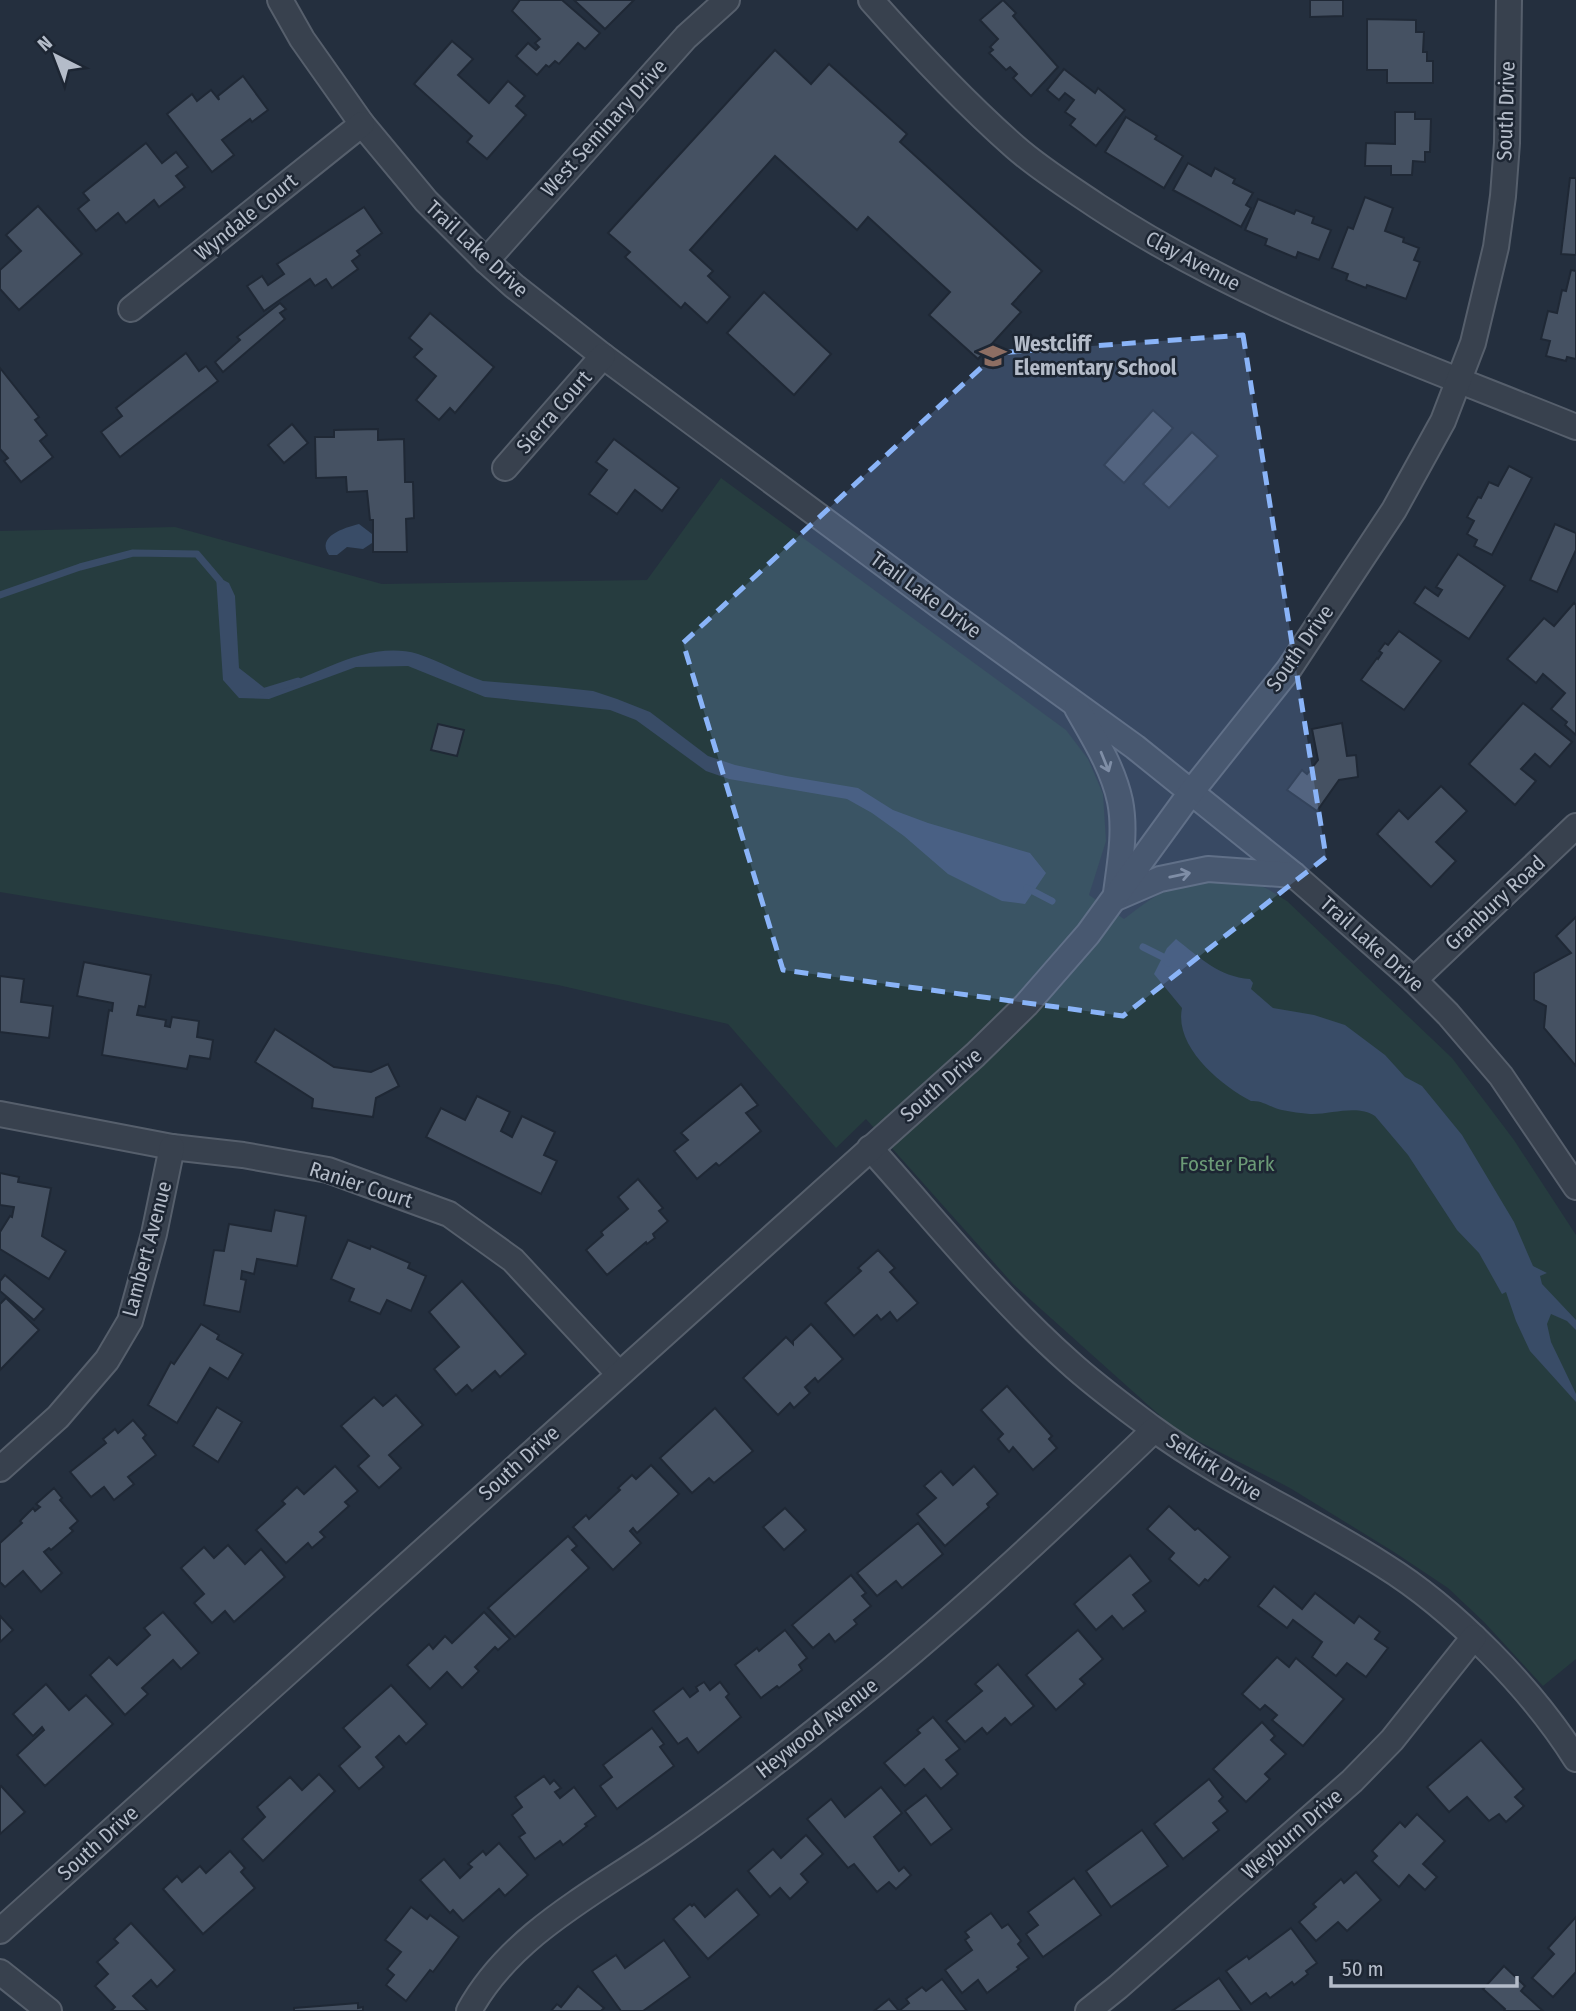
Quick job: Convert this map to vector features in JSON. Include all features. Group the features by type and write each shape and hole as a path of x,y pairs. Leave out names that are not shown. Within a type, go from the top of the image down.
{"street":[{"name":"Trail Lake Drive","path":"280,0 302,39 362,124 426,201 486,261 603,356 1192,791 1294,875 1414,980 1479,1047 1576,1187"},
{"name":"West Seminary Drive","path":"486,261 686,37 727,0"},
{"name":"Clay Avenue","path":"871,0 920,55 1016,148 1129,227 1193,264 1367,344 1576,427"},
{"name":"South Drive","path":"0,1931 1003,1030 1079,944 1115,898 1192,791 1289,669 1394,510 1443,421 1473,343 1493,260 1503,196 1509,0"},
{"name":"Wyndale Court","path":"131,309 362,124"},
{"name":"Sierra Court","path":"506,468 603,356"},
{"path":"1073,702 1104,756 1120,802 1123,845 1115,898"},
{"name":"Granbury Road","path":"1414,980 1576,826"},
{"path":"1115,898 1160,879 1208,869 1294,875"},
{"name":"Ranier Court","path":"0,1114 172,1147 243,1155 328,1170 449,1214 513,1260 619,1374"},
{"name":"Lambert Avenue","path":"0,1469 58,1417 107,1360 130,1321 154,1234 172,1147"},
{"name":"Selkirk Drive","path":"870,1148 1009,1303 1085,1376 1154,1430 1238,1484 1386,1566 1474,1637 1535,1705 1576,1759"},
{"name":"Heywood Avenue","path":"469,2011 505,1961 526,1941 668,1843 901,1662 1019,1559 1154,1430"},
{"name":"Weyburn Drive","path":"1088,2011 1352,1781 1392,1740 1474,1637"},
{"path":"0,1972 49,2011"}],"highlighted area":[{"path":"1243,335 1326,857 1123,1016 783,970 683,643 997,353"}],"green space":[{"name":"Foster Park","path":"721,478 1066,730 1088,759 1103,794 1106,841 1089,895 1124,919 1155,897 1185,885 1228,881 1249,883 1269,890 1287,901 1452,1058 1514,1140 1576,1235 1576,1659 1543,1686 1484,1622 1448,1588 1290,1488 1176,1430 1013,1284 866,1119 836,1148 728,1024 558,985 0,892 0,531 175,527 382,584 647,580"}],"water":[{"path":"359,524 372,534 372,543 363,549 347,547 337,555 329,555 326,543 329,538 339,531"},
{"path":"216,576 229,583 235,596 239,668 267,690 360,656 398,651 418,654 483,681 593,691 650,712 708,756 786,776 858,788 893,810 1030,853 1046,873 1025,904 1002,901 948,874 904,836 847,799 729,779 706,771 636,720 610,710 485,697 408,666 356,667 269,699 239,698 223,680"},
{"path":"1176,939 1219,970 1250,979 1253,983 1251,989 1273,1008 1314,1015 1345,1025 1385,1055 1405,1077 1422,1086 1462,1135 1514,1222 1533,1266 1547,1273 1540,1276 1542,1284 1576,1320 1576,1330 1567,1321 1551,1314 1547,1324 1551,1342 1576,1394 1576,1402 1530,1351 1506,1292 1502,1294 1479,1253 1457,1230 1408,1155 1375,1116 1352,1110 1300,1113 1251,1101 1226,1085 1202,1063 1185,1037 1181,1023 1182,1008 1154,974 1167,948"}],"building":[{"path":"520,0 562,0 600,33 585,49 578,43 559,64 555,61 549,67 546,65 537,75 516,56 528,43 536,50 539,47 535,43 540,39 512,11"},
{"path":"574,0 634,0 605,29"},
{"path":"1003,0 1016,13 1013,16 1058,67 1031,96 1013,78 1017,74 1010,67 1006,70 989,53 993,50 990,47 998,39 980,20"},
{"path":"1310,0 1343,0 1343,16 1310,17"},
{"path":"1367,19 1416,20 1416,32 1424,32 1423,52 1427,52 1427,61 1433,61 1433,83 1387,83 1387,70 1367,70"},
{"path":"452,41 473,59 458,75 489,103 508,81 525,96 516,106 526,115 487,159 467,142 472,136 414,84"},
{"path":"775,50 811,84 829,64 907,134 900,142 1042,271 1012,304 1021,312 978,359 929,315 950,292 868,217 857,230 775,156 690,250 713,271 708,276 730,297 707,323 685,303 681,308 625,257 630,252 608,233"},
{"path":"1064,69 1095,93 1098,88 1125,110 1096,146 1070,125 1075,119 1065,112 1074,100 1065,93 1059,100 1047,90"},
{"path":"243,76 268,110 252,122 250,119 222,140 234,155 212,172 167,114 192,94 197,101 211,90 219,100 218,96"},
{"path":"1395,112 1415,112 1415,119 1431,119 1430,152 1425,152 1425,162 1413,161 1412,175 1391,175 1391,166 1365,166 1366,143 1395,144"},
{"path":"1126,117 1183,156 1164,188 1105,152"},
{"path":"146,143 162,163 176,152 188,167 176,176 185,187 159,207 154,200 126,223 118,213 96,231 78,209 89,200 83,193"},
{"path":"1188,163 1211,176 1215,168 1235,179 1233,183 1253,193 1246,205 1251,208 1241,227 1173,190"},
{"path":"1570,178 1576,178 1576,255 1561,254"},
{"path":"1365,197 1393,208 1385,231 1404,238 1403,242 1419,248 1414,260 1420,262 1406,299 1346,280 1348,274 1332,268 1348,227 1353,229"},
{"path":"1258,199 1294,214 1296,210 1314,217 1312,223 1331,230 1319,260 1298,252 1296,258 1265,245 1267,239 1245,230"},
{"path":"38,206 82,254 19,310 0,289 0,270 21,251 6,235"},
{"path":"364,207 382,233 357,251 360,255 352,261 358,269 332,288 326,279 315,286 310,279 264,311 247,286 262,276 268,285 284,274 277,264"},
{"path":"1571,270 1576,271 1576,359 1567,357 1566,361 1546,356 1550,341 1541,339 1548,311 1557,313 1562,290 1566,291"},
{"path":"764,292 831,354 794,395 727,333"},
{"path":"280,303 286,309 280,313 285,319 223,372 215,362 240,340 237,337"},
{"path":"430,313 494,367 455,413 450,408 439,420 416,400 436,376 414,357 422,349 409,338"},
{"path":"186,353 199,371 206,366 218,381 120,457 101,432 122,416 116,408"},
{"path":"0,368 39,417 35,420 47,435 40,441 53,457 21,482 4,461 8,458 0,449"},
{"path":"1153,410 1173,428 1124,483 1104,465"},
{"path":"292,424 308,443 284,463 268,445"},
{"path":"378,429 378,440 404,439 405,482 413,482 414,518 406,519 407,552 373,552 373,520 370,520 367,491 347,492 346,477 316,478 315,437 334,437 334,430"},
{"path":"1192,432 1218,456 1169,508 1143,484"},
{"path":"614,439 679,488 662,511 635,490 617,514 589,494 607,470 596,462"},
{"path":"1509,466 1532,478 1492,555 1474,546 1477,540 1467,534 1474,521 1467,517 1489,482 1498,486"},
{"path":"1555,524 1576,533 1576,550 1557,592 1530,580"},
{"path":"1458,554 1505,586 1469,639 1414,603 1425,587 1438,596 1442,590 1436,587"},
{"path":"1574,603 1576,735 1565,725 1567,722 1551,709 1565,693 1543,674 1536,683 1507,659 1544,618 1554,626"},
{"path":"1399,631 1441,661 1404,710 1361,680 1382,653 1379,651 1385,643 1388,645"},
{"path":"1523,703 1572,742 1550,767 1535,754 1521,769 1536,781 1515,805 1469,764"},
{"path":"1342,723 1347,756 1356,755 1358,777 1339,780 1317,811 1287,790 1302,770 1307,774 1318,760 1312,729"},
{"path":"438,724 464,730 457,756 431,750"},
{"path":"1441,786 1467,811 1436,842 1456,861 1431,887 1377,834 1399,810 1408,819"},
{"path":"1576,917 1576,1066 1544,1028 1546,1006 1534,1000 1534,973 1571,953 1556,936"},
{"path":"84,962 151,975 145,1007 139,1006 137,1015 166,1020 165,1026 170,1027 172,1017 199,1021 197,1037 213,1040 210,1059 190,1056 187,1069 102,1055 109,1010 112,1011 113,1003 77,996"},
{"path":"0,976 24,979 21,1002 53,1006 49,1038 0,1032"},
{"path":"275,1029 334,1067 371,1072 388,1064 399,1086 376,1098 373,1117 312,1108 313,1099 255,1062"},
{"path":"741,1084 758,1105 746,1113 761,1131 719,1166 716,1163 697,1179 674,1151 688,1140 681,1133"},
{"path":"477,1096 510,1112 501,1131 512,1137 522,1116 555,1132 544,1155 557,1161 541,1194 426,1137 441,1108 465,1120"},
{"path":"0,1173 19,1177 18,1182 51,1188 42,1236 66,1251 49,1279 0,1249 0,1232 10,1216 12,1217 14,1207 0,1205"},
{"path":"638,1179 663,1208 659,1211 668,1221 653,1234 655,1238 647,1244 646,1242 607,1275 586,1250 603,1235 601,1232 628,1209 618,1197"},
{"path":"275,1210 306,1216 297,1266 257,1259 254,1274 242,1271 241,1279 246,1280 240,1312 204,1305 214,1250 224,1251 229,1224 271,1231"},
{"path":"348,1240 370,1249 371,1246 410,1263 408,1268 426,1276 411,1311 387,1300 380,1314 349,1301 354,1289 331,1279"},
{"path":"878,1250 895,1268 890,1272 918,1303 897,1321 890,1312 881,1320 877,1315 854,1336 825,1303 861,1271 858,1268"},
{"path":"5,1275 44,1309 34,1320 0,1291 0,1281"},
{"path":"462,1281 526,1354 500,1377 495,1371 472,1391 467,1385 456,1395 434,1369 459,1347 429,1312"},
{"path":"6,1298 39,1330 0,1370 0,1304"},
{"path":"201,1324 219,1335 217,1339 243,1354 228,1379 210,1368 177,1423 148,1405 171,1362 174,1364"},
{"path":"811,1324 843,1359 818,1382 815,1378 805,1387 810,1393 794,1408 790,1403 778,1415 743,1378 786,1337 793,1344"},
{"path":"1007,1386 1052,1436 1049,1439 1057,1448 1033,1470 1013,1447 1009,1452 998,1439 1003,1434 981,1410"},
{"path":"396,1395 423,1425 389,1455 401,1468 379,1488 358,1466 369,1456 341,1426 374,1397 383,1406"},
{"path":"217,1407 242,1422 218,1462 193,1446"},
{"path":"715,1408 753,1451 714,1483 709,1478 692,1493 660,1458"},
{"path":"133,1420 146,1435 143,1438 156,1455 128,1477 134,1484 114,1500 104,1487 91,1497 70,1472 106,1443 103,1439 115,1429 118,1433"},
{"path":"651,1465 679,1494 637,1533 633,1528 630,1531 641,1543 613,1570 573,1527 586,1515 589,1519 632,1475 636,1479"},
{"path":"335,1466 358,1491 345,1502 349,1506 320,1532 325,1537 312,1548 308,1543 286,1563 256,1530 285,1504 282,1501 297,1487 304,1494"},
{"path":"974,1466 998,1494 987,1504 989,1507 945,1546 917,1514 936,1498 924,1486 941,1471 953,1485"},
{"path":"54,1488 62,1498 60,1500 78,1521 70,1528 73,1531 51,1550 49,1548 44,1552 62,1573 41,1592 23,1571 5,1587 0,1582 0,1543 22,1523 20,1521 33,1508 35,1511 40,1507 36,1504"},
{"path":"1169,1506 1230,1557 1208,1581 1205,1579 1199,1586 1169,1559 1174,1553 1147,1529"},
{"path":"785,1508 806,1530 784,1550 763,1527"},
{"path":"918,1523 943,1554 902,1588 896,1581 877,1596 857,1573"},
{"path":"568,1536 577,1546 572,1550 589,1568 515,1637 488,1608"},
{"path":"228,1545 245,1564 261,1549 285,1577 234,1622 225,1611 212,1623 194,1603 204,1594 181,1568 204,1547 214,1558"},
{"path":"1130,1555 1151,1581 1133,1595 1146,1611 1123,1629 1112,1616 1096,1630 1074,1604"},
{"path":"851,1575 866,1593 862,1596 871,1606 854,1620 857,1624 835,1642 829,1634 813,1648 792,1625"},
{"path":"1274,1586 1302,1609 1315,1593 1354,1623 1359,1616 1380,1632 1375,1639 1388,1648 1366,1677 1347,1663 1336,1676 1312,1657 1322,1642 1293,1620 1287,1628 1258,1606"},
{"path":"163,1612 199,1653 181,1669 173,1660 142,1688 148,1694 125,1715 90,1675 109,1657 117,1665 150,1635 144,1628"},
{"path":"484,1612 510,1639 498,1650 495,1647 475,1667 479,1671 462,1688 447,1672 430,1689 407,1665 429,1644 433,1649 445,1636 452,1643"},
{"path":"0,1616 13,1630 0,1642"},
{"path":"785,1630 807,1658 799,1665 802,1670 761,1698 735,1665 757,1648 759,1651"},
{"path":"1078,1630 1103,1659 1080,1679 1085,1684 1056,1710 1026,1675"},
{"path":"1277,1657 1289,1667 1296,1658 1344,1699 1303,1746 1272,1720 1277,1715 1265,1705 1260,1710 1242,1694"},
{"path":"998,1664 1034,1706 1011,1725 1005,1718 987,1734 982,1728 965,1742 946,1721 982,1691 975,1684"},
{"path":"704,1682 710,1690 720,1682 729,1694 726,1697 741,1717 698,1753 687,1738 678,1744 653,1711 683,1688 690,1697 698,1691 696,1687"},
{"path":"46,1684 69,1710 86,1695 113,1724 45,1786 17,1755 44,1730 42,1727 33,1736 13,1714"},
{"path":"391,1685 427,1724 406,1744 399,1736 376,1757 384,1767 359,1789 339,1766 360,1747 343,1728"},
{"path":"933,1717 960,1749 946,1760 958,1774 941,1789 924,1769 905,1786 884,1763 920,1733 917,1730"},
{"path":"1262,1722 1275,1736 1271,1740 1286,1754 1265,1774 1270,1779 1246,1802 1213,1769"},
{"path":"652,1728 664,1744 660,1747 674,1766 617,1809 600,1786 612,1777 603,1765"},
{"path":"1481,1740 1524,1789 1515,1797 1524,1806 1506,1822 1499,1814 1489,1821 1467,1797 1449,1812 1427,1787"},
{"path":"319,1774 335,1791 263,1861 242,1839 265,1817 257,1807 290,1777 302,1790"},
{"path":"544,1776 550,1784 554,1780 561,1788 555,1792 560,1798 574,1787 596,1816 563,1845 560,1841 535,1859 519,1837 525,1833 512,1815 522,1807 515,1797"},
{"path":"1209,1779 1223,1797 1219,1801 1228,1811 1213,1823 1219,1830 1183,1859 1154,1824"},
{"path":"0,1787 25,1812 0,1834"},
{"path":"881,1787 902,1813 874,1837 899,1871 904,1867 911,1875 896,1889 889,1882 877,1892 854,1864 848,1868 807,1819 831,1799 845,1817"},
{"path":"926,1795 952,1829 931,1845 905,1811"},
{"path":"1417,1814 1445,1841 1423,1864 1437,1877 1425,1890 1409,1875 1399,1887 1372,1861 1377,1856 1372,1851 1400,1822 1405,1827"},
{"path":"1142,1830 1168,1866 1111,1907 1086,1871"},
{"path":"806,1835 823,1854 801,1874 808,1882 790,1899 780,1888 770,1897 748,1871 773,1849 781,1858"},
{"path":"499,1843 528,1875 505,1896 499,1889 463,1921 453,1910 450,1913 420,1880 444,1859 460,1878 472,1867 468,1864 483,1851 486,1855"},
{"path":"230,1851 245,1868 241,1872 255,1888 203,1934 163,1889 177,1876 182,1882 200,1866 206,1873"},
{"path":"1356,1872 1381,1900 1347,1931 1338,1922 1316,1941 1299,1922 1316,1907 1313,1904 1341,1879 1344,1883"},
{"path":"1074,1878 1101,1915 1043,1957 1026,1934 1038,1925 1028,1912"},
{"path":"737,1889 759,1915 708,1959 673,1919 690,1904 694,1904 705,1917"},
{"path":"411,1907 427,1919 430,1915 459,1937 433,1972 430,1970 406,2001 386,1985 394,1975 387,1969 401,1952 385,1940"},
{"path":"991,1913 1002,1928 1008,1924 1021,1941 1018,1944 1029,1958 987,1993 978,1980 962,1993 945,1970 972,1950 965,1940 969,1937 965,1932"},
{"path":"1576,1917 1576,1972 1553,1997 1532,1978 1554,1954 1548,1948"},
{"path":"131,1923 175,1970 157,1987 151,1980 133,1996 148,2011 111,2011 115,2007 95,1986 108,1974 97,1962 118,1943 114,1939"},
{"path":"1291,1928 1317,1963 1294,1985 1292,1982 1270,1998 1266,1993 1251,2004 1226,1971 1247,1956 1249,1959"},
{"path":"664,1940 690,1977 643,2011 621,2011 592,1971 616,1955 625,1968"},
{"path":"1504,1966 1525,1986 1521,1991 1543,2011 1504,2011 1505,2009 1483,1989"},
{"path":"1219,1978 1242,2011 1172,2011"},
{"path":"942,1979 967,2011 899,2011 909,2003 906,1999 922,1987 926,1991"},
{"path":"578,1986 604,2008 601,2011 551,2011 557,2004 561,2007"},
{"path":"889,1999 899,2011 874,2011"},
{"path":"358,2003 358,2008 363,2007 363,2011 294,2011 294,2008"}],"waterway":[{"path":"0,595 80,567 133,553 197,554 220,581"},
{"path":"262,692 298,681"},
{"path":"1027,888 1052,901"},
{"path":"1143,947 1163,957 1168,963"}],"place":[{"name":"Westcliff Elementary School","path":"993,356"}]}
